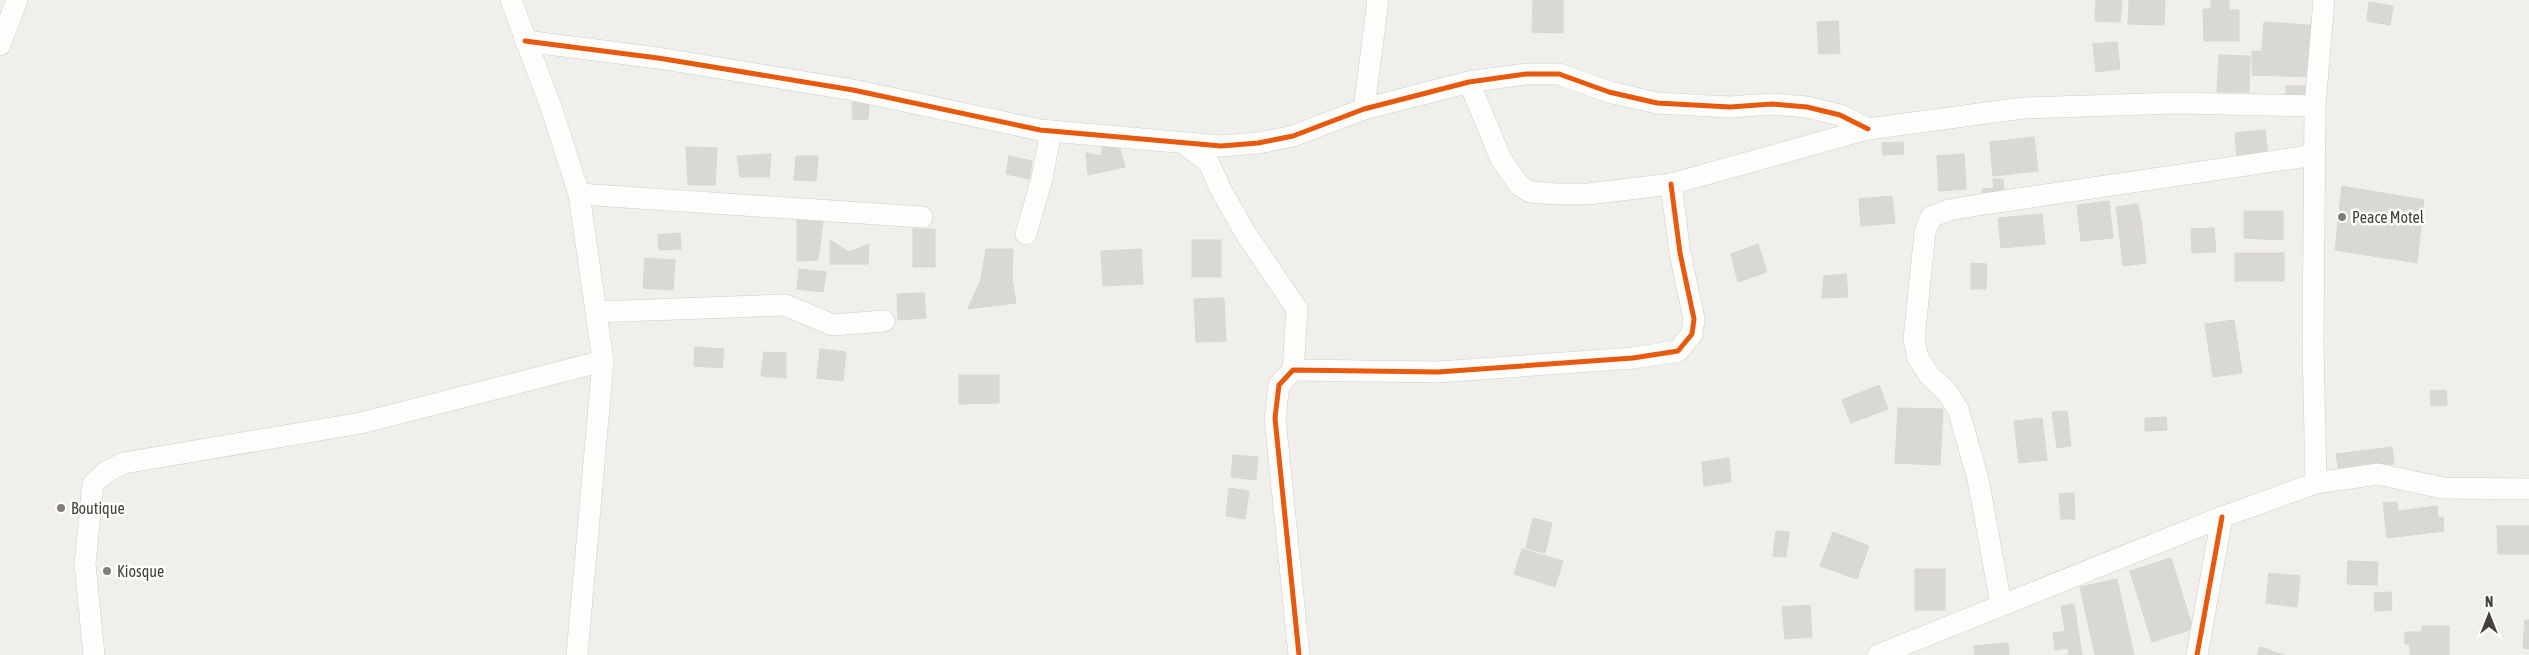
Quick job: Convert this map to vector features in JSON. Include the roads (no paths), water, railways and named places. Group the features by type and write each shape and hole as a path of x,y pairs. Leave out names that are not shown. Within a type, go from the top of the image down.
{"street":[{"path":"0,45 17,0"},
{"path":"511,0 552,110 579,194 603,361 577,655"},
{"path":"1364,109 1378,0"},
{"path":"2316,483 2313,344 2315,106 2324,0"},
{"path":"525,41 658,58 853,90 1051,131 1184,144 1221,146 1258,144 1293,136 1364,109 1469,82 1526,74 1559,74 1608,92 1657,102 1730,107 1772,104 1807,107 1840,115 1868,129"},
{"path":"1469,82 1501,159 1519,185 1530,192 1588,194 1671,184 1868,129 2023,108 2178,103 2315,106"},
{"path":"1026,234 1042,178 1051,131"},
{"path":"1184,144 1209,163 1221,190 1246,234 1297,309 1293,370 1279,385 1275,418 1300,655"},
{"path":"2001,604 1978,479 1958,409 1947,392 1929,376 1918,358 1914,339 1925,232 1931,217 1949,210 1984,204 2315,155"},
{"path":"1293,370 1438,372 1633,358 1678,351 1692,334 1694,319 1680,254 1671,184"},
{"path":"579,194 922,217"},
{"path":"596,312 785,305 833,325 884,321"},
{"path":"94,655 85,564 93,484 106,472 124,463 361,423 603,361"},
{"path":"1878,655 1914,648 2001,604 2222,517 2316,483 2378,474 2443,488 2529,489"},
{"path":"2197,655 2222,517"}],"place":[{"name":"Peace Motel","path":"2342,217"},
{"name":"Boutique","path":"61,508"},
{"name":"Kiosque","path":"107,571"}]}
